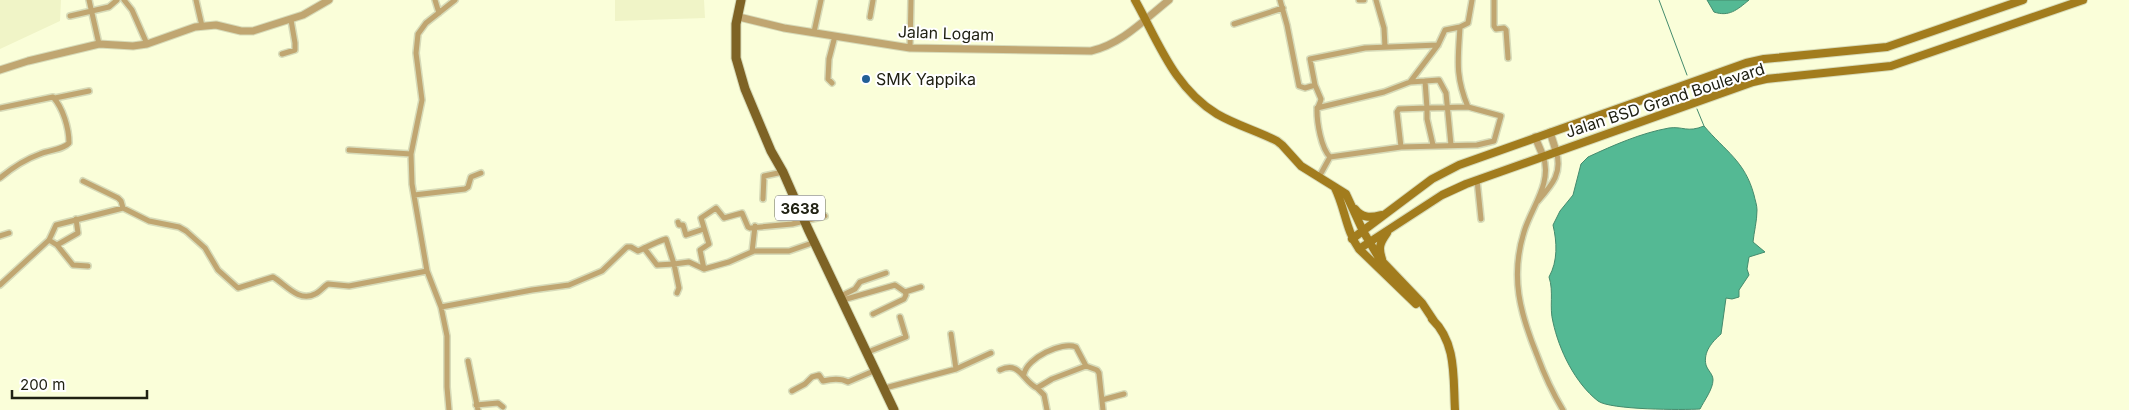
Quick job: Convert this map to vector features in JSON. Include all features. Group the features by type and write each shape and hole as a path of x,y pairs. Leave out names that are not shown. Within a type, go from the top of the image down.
{"main road":[{"name":"3638","path":"741,0 736,31 738,71 771,151 784,172 894,410"},
{"path":"1135,0 1171,69 1183,85 1204,105 1232,122 1277,141 1301,166 1346,194 1369,242 1384,263 1422,304 1444,334 1449,345 1453,364 1455,410"},
{"name":"Jalan BSD Grand Boulevard","path":"1352,239 1432,179 1459,165 1550,132 1746,63 1764,59 1887,47 2023,0"},
{"name":"Jalan BSD Grand Boulevard","path":"1359,249 1442,195 1477,180 1753,82 1891,66 2083,0"},
{"path":"1335,188 1342,202 1352,239 1359,249 1434,321"},
{"path":"1352,206 1360,215 1366,217 1374,217 1386,213"},
{"path":"1384,263 1379,247 1380,242 1392,228"}],"street":[{"path":"88,0 99,44"},
{"path":"70,16 109,7 116,0"},
{"path":"124,0 132,10 148,44"},
{"path":"196,0 202,26"},
{"path":"0,70 28,60 99,44 133,46 148,44 186,29 202,26 253,31 291,20 329,0"},
{"path":"435,0 439,13"},
{"path":"449,410 447,336 441,307 427,272 412,184 411,154 422,100 416,53 417,39 422,27 454,0"},
{"path":"814,32 821,0"},
{"path":"870,17 873,0"},
{"path":"910,48 911,0"},
{"name":"Jalan Logam","path":"739,17 784,28 910,48 1091,51 1106,48 1116,42 1169,0"},
{"path":"1280,0 1299,86 1305,88 1315,85"},
{"path":"1359,0 1364,0"},
{"path":"1376,0 1384,28 1385,47"},
{"path":"1410,82 1438,45 1447,29 1460,27 1468,23 1472,0"},
{"path":"1494,0 1494,26 1506,30 1508,58"},
{"path":"1234,24 1283,8"},
{"path":"282,54 295,50 291,20"},
{"path":"1460,27 1457,71 1461,90 1468,107"},
{"path":"832,83 828,78 829,59 835,36"},
{"path":"1330,157 1324,146 1317,108 1321,99 1315,85 1310,59 1354,49 1438,45"},
{"path":"1317,108 1384,92 1410,82 1438,79 1446,92 1446,108 1451,145"},
{"path":"1425,81 1426,120 1433,145"},
{"path":"0,108 51,96 55,98 89,91"},
{"path":"0,178 10,169 38,154 68,144 67,126 55,98"},
{"path":"1330,157 1401,147 1476,145 1494,141 1501,116 1468,107 1398,110 1401,147"},
{"path":"1534,206 1552,186 1558,173 1559,161 1550,132"},
{"path":"1536,137 1546,171 1524,232 1518,260 1517,285 1519,306 1525,327 1554,397 1564,410"},
{"path":"349,150 411,154"},
{"path":"1319,177 1330,157"},
{"path":"763,199 764,176 784,172"},
{"path":"414,195 465,189 468,187 471,177 481,173"},
{"path":"1477,180 1481,219"},
{"path":"83,181 118,198 122,201 123,208"},
{"path":"0,285 49,240 56,225 123,208 148,221 180,227 186,231 205,248 218,270 238,288 273,277 291,292 311,296 318,293 328,284 349,286 427,272"},
{"path":"704,269 700,250 708,244 701,218 716,208 724,218 742,213 748,227 792,224 825,216"},
{"path":"57,245 78,233 76,220"},
{"path":"678,222 679,226 683,225 686,234 704,228"},
{"path":"752,252 755,226"},
{"path":"0,236 8,233"},
{"path":"441,307 532,290 566,286 602,271 627,247 637,251 666,239 679,288 677,293"},
{"path":"49,240 57,245 73,265 88,266"},
{"path":"644,248 657,265 689,262 704,269 729,262 752,252 789,251 815,242"},
{"path":"842,298 854,290 863,280 886,273"},
{"path":"842,298 895,285 905,292"},
{"path":"905,292 921,286"},
{"path":"873,314 904,299 905,292"},
{"path":"868,352 906,337 900,317"},
{"path":"950,334 956,368"},
{"path":"1024,374 1026,366 1037,356 1069,345 1076,347 1086,366"},
{"path":"885,388 956,368 991,353"},
{"path":"468,361 477,407 498,403 503,407"},
{"path":"1000,370 1009,366 1024,374 1029,383 1044,395 1047,410"},
{"path":"1037,388 1052,379 1086,366 1097,370 1099,373 1103,410"},
{"path":"792,391 814,376 820,375 823,381 832,379 848,382 877,370"},
{"path":"1102,400 1124,394"}],"shaded area":[{"path":"0,0 61,0 60,21 0,49"},
{"path":"615,0 704,0 705,18 615,21"},
{"path":"1707,0 1749,0 1737,10 1724,14 1714,12"},
{"path":"1704,126 1734,157 1750,183 1757,208 1753,242 1765,252 1749,257 1747,269 1749,275 1739,290 1739,297 1726,298 1721,334 1707,352 1705,360 1712,376 1713,384 1700,409 1647,409 1605,404 1598,401 1582,385 1569,365 1559,344 1552,316 1549,277 1554,265 1556,251 1553,225 1560,211 1573,195 1581,164 1588,157 1648,133 1669,128 1693,129"}],"waterway":[{"path":"1659,0 1687,75"},
{"path":"1697,109 1704,126"}],"place":[{"name":"SMK Yappika","path":"866,79"}]}
